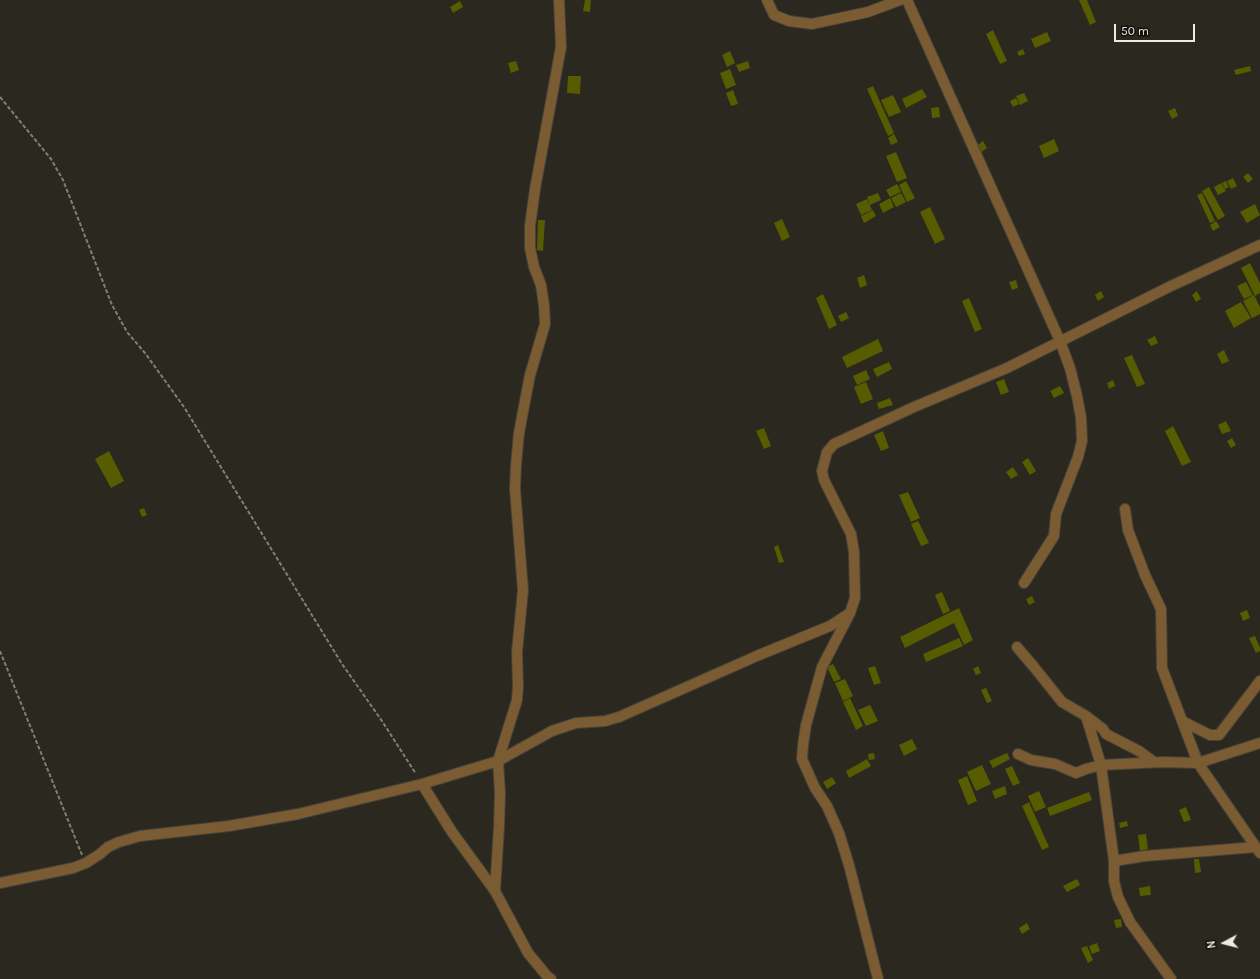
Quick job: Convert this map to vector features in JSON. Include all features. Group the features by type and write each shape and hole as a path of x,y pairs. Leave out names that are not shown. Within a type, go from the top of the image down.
{"street":[{"path":"495,891 500,794 498,760 517,700 517,652 523,590 515,489 516,465 519,433 530,375 546,324 541,285 534,267 530,248 530,226 535,189 561,47 559,0"},
{"path":"767,0 774,15 789,21 812,24 868,12 900,0"},
{"path":"907,0 1060,341 1070,368 1077,396 1081,418 1082,441 1078,457 1056,514 1054,536 1024,583"},
{"path":"878,979 851,873 839,833 828,806 814,788 802,759 806,725 822,667 850,613 855,598 854,552 851,534 824,480 822,471 827,452 834,444 914,407 1007,368 1171,286 1260,245"},
{"path":"1125,509 1128,530 1145,575 1161,609 1162,668 1198,764 1258,850"},
{"path":"0,883 73,868 86,863 108,847 140,836 229,826 298,814 422,784 498,760 552,731 576,723 605,721 619,717 752,658 830,626 850,613"},
{"path":"1017,647 1062,702 1086,716 1103,729 1106,734 1139,751 1154,762"},
{"path":"1182,721 1210,735 1219,735 1260,681"},
{"path":"1086,716 1101,765 1114,861 1114,881 1118,897 1130,922 1171,979"},
{"path":"1018,754 1032,760 1055,764 1076,773 1101,765 1154,762 1198,764 1260,743"},
{"path":"422,784 452,832 495,891 528,953 551,979"},
{"path":"1114,861 1145,856 1258,850"}],"path":[{"path":"0,97 51,159 63,180 112,305 127,332 145,353 184,406 342,664 382,721 422,784"},
{"path":"0,651 86,863"}],"building":[{"path":"585,0 591,0 590,12 583,11"},
{"path":"1079,0 1087,0 1096,22 1090,25"},
{"path":"460,1 463,7 453,13 450,7"},
{"path":"993,30 1007,61 1000,64 986,34"},
{"path":"1047,32 1051,41 1035,48 1031,39"},
{"path":"1023,49 1025,54 1019,56 1017,52"},
{"path":"730,51 735,63 727,67 722,55"},
{"path":"516,61 519,70 511,73 508,63"},
{"path":"748,61 750,68 739,72 736,65"},
{"path":"1250,66 1251,71 1236,75 1234,70"},
{"path":"730,69 736,85 726,89 720,73"},
{"path":"568,76 581,76 580,94 567,93"},
{"path":"873,86 894,133 888,136 867,89"},
{"path":"922,89 927,97 906,108 902,99"},
{"path":"733,90 738,104 731,106 726,93"},
{"path":"1024,93 1028,101 1020,105 1016,96"},
{"path":"893,95 901,112 889,117 881,100"},
{"path":"1016,98 1019,104 1013,107 1010,101"},
{"path":"939,107 940,117 932,118 931,108"},
{"path":"1175,108 1178,116 1172,119 1168,111"},
{"path":"894,134 898,142 891,145 888,138"},
{"path":"1054,139 1059,151 1044,158 1039,146"},
{"path":"983,141 987,148 980,153 976,146"},
{"path":"896,152 907,178 897,182 886,156"},
{"path":"1248,173 1253,179 1248,183 1243,177"},
{"path":"1233,178 1237,186 1231,189 1227,181"},
{"path":"906,181 915,198 907,202 899,185"},
{"path":"1226,181 1229,187 1225,189 1222,183"},
{"path":"1221,183 1226,191 1218,195 1214,187"},
{"path":"897,184 901,192 890,197 886,190"},
{"path":"1209,187 1225,216 1218,220 1202,191"},
{"path":"878,193 881,200 870,205 867,197"},
{"path":"901,193 906,202 896,207 891,198"},
{"path":"1202,193 1215,221 1210,223 1197,195"},
{"path":"890,198 894,207 883,213 879,204"},
{"path":"867,199 872,210 861,215 856,204"},
{"path":"1255,204 1260,215 1247,223 1240,212"},
{"path":"930,207 945,239 935,244 920,212"},
{"path":"873,210 876,216 864,223 861,216"},
{"path":"782,219 790,237 782,241 774,223"},
{"path":"538,220 545,220 543,251 537,250"},
{"path":"1216,221 1220,227 1213,231 1210,225"},
{"path":"1250,263 1260,283 1260,293 1255,296 1241,268"},
{"path":"864,275 867,285 860,288 857,278"},
{"path":"1016,280 1018,288 1012,290 1009,282"},
{"path":"1246,282 1253,295 1244,299 1237,286"},
{"path":"1101,291 1104,297 1098,301 1095,295"},
{"path":"1197,291 1201,299 1196,302 1192,295"},
{"path":"823,294 837,325 829,329 816,298"},
{"path":"1254,295 1260,307 1260,314 1252,318 1243,301"},
{"path":"969,298 982,329 975,332 962,301"},
{"path":"1241,302 1251,318 1234,328 1225,311"},
{"path":"846,312 849,318 841,322 838,316"},
{"path":"1155,336 1158,343 1151,346 1147,340"},
{"path":"878,339 883,351 847,368 842,357"},
{"path":"1224,350 1229,361 1222,364 1217,354"},
{"path":"1132,355 1145,384 1137,387 1124,358"},
{"path":"889,362 892,369 877,377 873,369"},
{"path":"866,370 870,379 857,385 853,376"},
{"path":"1004,379 1009,392 1001,395 996,382"},
{"path":"1113,380 1115,386 1109,389 1107,383"},
{"path":"866,382 873,399 861,404 854,387"},
{"path":"1060,386 1064,393 1054,398 1050,391"},
{"path":"890,398 893,405 879,409 877,403"},
{"path":"1226,421 1231,431 1222,434 1218,425"},
{"path":"1173,426 1191,462 1182,466 1165,431"},
{"path":"764,428 771,446 764,449 756,431"},
{"path":"883,431 889,448 881,451 874,435"},
{"path":"1232,438 1236,445 1231,448 1227,441"},
{"path":"109,451 124,481 111,488 95,459"},
{"path":"1028,458 1036,471 1030,475 1022,462"},
{"path":"1013,467 1018,475 1011,479 1006,472"},
{"path":"908,492 920,518 911,522 899,495"},
{"path":"144,508 147,515 142,517 139,510"},
{"path":"918,521 929,543 921,546 911,524"},
{"path":"778,545 784,562 779,563 774,547"},
{"path":"942,592 950,611 943,614 935,595"},
{"path":"1032,596 1035,602 1029,605 1026,599"},
{"path":"959,608 973,640 964,645 954,623 905,648 900,637"},
{"path":"1247,610 1250,618 1243,621 1240,613"},
{"path":"1255,636 1260,648 1260,651 1256,653 1249,638"},
{"path":"959,638 963,646 926,662 923,654"},
{"path":"833,664 841,679 834,682 827,667"},
{"path":"875,666 881,683 874,685 868,668"},
{"path":"978,666 981,673 976,675 973,669"},
{"path":"845,679 853,696 843,701 835,683"},
{"path":"986,688 992,701 987,703 981,690"},
{"path":"850,698 863,726 856,730 843,702"},
{"path":"870,705 878,721 866,726 858,710"},
{"path":"912,739 917,749 904,756 899,745"},
{"path":"874,753 875,759 869,760 868,754"},
{"path":"1007,753 1010,759 993,768 989,761"},
{"path":"867,759 871,766 849,778 846,771"},
{"path":"982,765 991,784 976,791 967,772"},
{"path":"1012,766 1020,783 1013,786 1005,769"},
{"path":"967,776 977,801 968,805 958,780"},
{"path":"832,777 836,783 827,789 823,782"},
{"path":"1005,786 1007,794 995,799 992,791"},
{"path":"1039,791 1046,807 1035,812 1028,796"},
{"path":"1089,792 1092,800 1050,816 1047,808"},
{"path":"1029,802 1049,847 1042,850 1022,806"},
{"path":"1186,807 1191,820 1184,822 1179,810"},
{"path":"1127,821 1128,826 1120,828 1119,823"},
{"path":"1146,834 1148,849 1140,851 1138,835"},
{"path":"1194,859 1199,859 1201,872 1195,873"},
{"path":"1077,879 1080,885 1067,892 1063,886"},
{"path":"1150,886 1151,895 1140,896 1139,888"},
{"path":"1121,919 1122,927 1116,928 1114,920"},
{"path":"1027,923 1030,929 1022,934 1019,928"},
{"path":"1097,943 1100,951 1092,954 1089,946"},
{"path":"1087,946 1093,960 1088,963 1081,948"}]}
